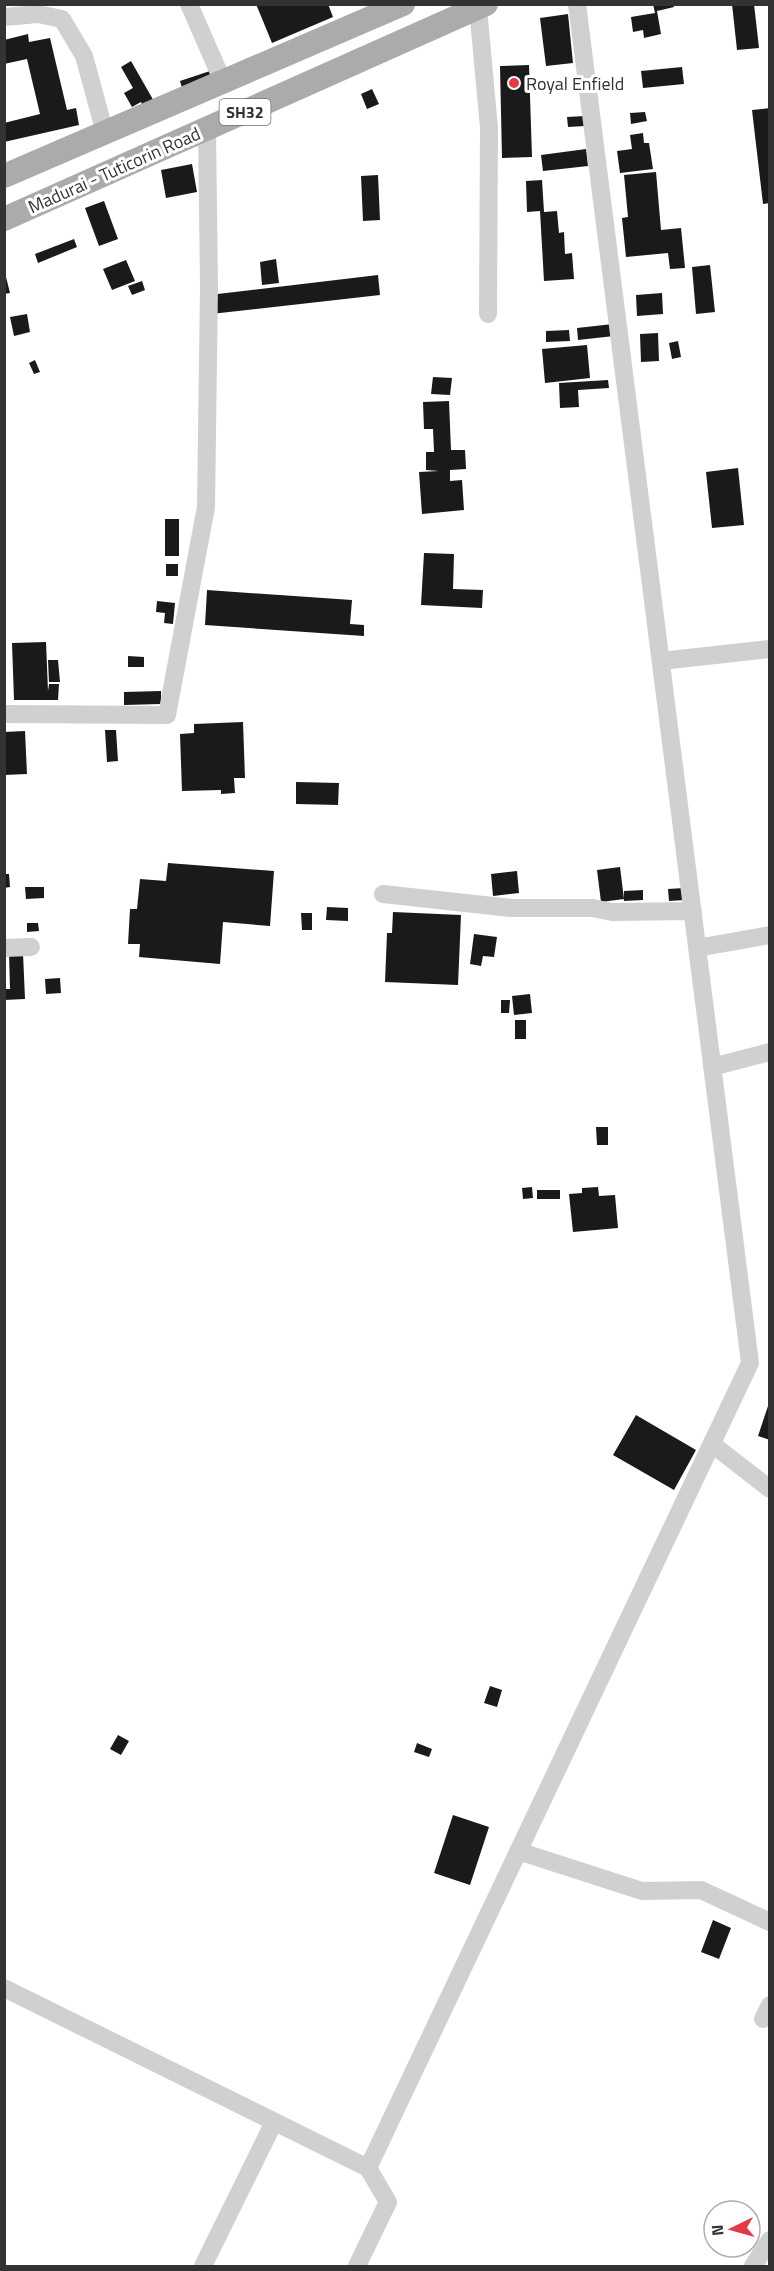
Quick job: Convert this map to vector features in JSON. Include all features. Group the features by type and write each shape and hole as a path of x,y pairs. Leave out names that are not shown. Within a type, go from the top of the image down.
{"main road":[{"name":"Madurai - Tuticorin Road","path":"4,176 403,4"},
{"name":"Madurai - Tuticorin Road","path":"4,219 482,6"}],"street":[{"path":"189,4 223,82"},
{"path":"368,2168 750,1363 577,4"},
{"path":"482,6 489,128 488,314"},
{"path":"4,17 38,14 62,19 84,56 105,133"},
{"path":"4,714 167,715 207,507 209,286 207,129"},
{"path":"661,661 770,649"},
{"path":"383,894 511,908 593,908 612,912 693,911"},
{"path":"697,948 770,935"},
{"path":"4,948 31,947"},
{"path":"712,1067 770,1052"},
{"path":"712,1444 770,1489"},
{"path":"518,1851 642,1891 701,1890 770,1922"},
{"path":"4,1988 368,2168 388,2202 357,2266"},
{"path":"203,2266 274,2122"},
{"path":"753,2266 770,2240"}],"building":[{"path":"256,4 328,4 333,17 272,43"},
{"path":"653,4 673,4 674,7 657,11 661,34 644,38 643,30 633,32 631,17 655,13"},
{"path":"732,4 754,4 759,48 737,50"},
{"path":"568,14 573,63 546,66 540,18"},
{"path":"28,34 29,42 50,38 67,110 76,108 79,125 4,142 4,123 40,114 27,59 4,64 4,40"},
{"path":"131,61 155,103 144,109 141,102 132,107 124,93 133,88 121,67"},
{"path":"529,65 532,157 502,158 500,66"},
{"path":"682,67 684,84 643,88 641,71"},
{"path":"210,71 214,81 183,91 180,81"},
{"path":"372,89 379,104 367,109 361,94"},
{"path":"770,108 770,203 763,204 752,110"},
{"path":"645,112 647,121 631,124 630,113"},
{"path":"585,116 585,126 568,127 567,117"},
{"path":"643,133 644,143 649,143 653,169 620,173 617,151 632,149 630,135"},
{"path":"586,149 588,166 543,171 541,155"},
{"path":"192,164 197,192 166,198 161,170"},
{"path":"656,172 661,230 681,228 685,268 670,269 668,253 626,257 622,218 628,217 624,175"},
{"path":"378,175 380,220 363,221 361,176"},
{"path":"542,180 544,212 557,211 559,233 564,232 565,254 572,253 574,279 544,281 540,211 527,212 526,181"},
{"path":"104,201 118,239 99,246 85,208"},
{"path":"74,239 77,247 38,263 35,254"},
{"path":"276,259 279,283 262,285 260,262"},
{"path":"126,260 135,281 112,290 103,269"},
{"path":"710,265 715,312 696,314 692,267"},
{"path":"4,274 10,293 4,294"},
{"path":"378,275 380,295 211,314 209,295"},
{"path":"142,281 145,290 132,295 128,286"},
{"path":"662,293 663,314 637,316 636,295"},
{"path":"27,314 30,332 14,336 10,317"},
{"path":"613,324 614,336 578,340 577,328"},
{"path":"569,330 570,341 546,342 546,331"},
{"path":"658,333 659,361 641,362 640,334"},
{"path":"678,341 681,357 672,359 669,343"},
{"path":"587,345 590,378 545,383 542,349"},
{"path":"35,360 40,372 34,374 29,363"},
{"path":"433,377 452,378 450,395 431,394"},
{"path":"608,380 609,388 578,390 579,407 560,408 559,383"},
{"path":"449,401 451,450 465,450 466,469 450,470 450,481 462,480 464,510 422,514 419,472 439,471 426,470 426,452 434,452 433,429 424,429 423,402"},
{"path":"738,468 744,525 712,528 706,472"},
{"path":"165,519 179,519 179,556 165,556"},
{"path":"424,553 454,554 453,589 483,590 482,608 421,605"},
{"path":"166,564 178,564 178,576 166,576"},
{"path":"207,590 352,600 350,624 364,625 364,636 205,625"},
{"path":"157,601 175,603 173,624 164,623 165,613 156,612"},
{"path":"46,642 48,691 49,684 59,684 58,700 14,700 12,643"},
{"path":"128,656 144,657 144,667 128,667"},
{"path":"48,660 58,660 60,682 49,682"},
{"path":"161,691 161,704 124,705 124,692"},
{"path":"243,722 245,778 234,778 235,793 221,794 221,790 182,791 180,734 194,733 194,724"},
{"path":"105,730 116,730 118,761 107,762"},
{"path":"25,731 27,774 4,775 4,732"},
{"path":"296,782 339,783 338,805 296,804"},
{"path":"168,863 274,871 270,926 223,922 220,964 139,957 140,944 128,944 130,909 137,909 140,879 166,881"},
{"path":"620,867 624,899 601,902 597,870"},
{"path":"517,871 519,893 493,896 491,874"},
{"path":"4,874 9,874 10,887 4,888"},
{"path":"25,887 44,887 44,898 26,899"},
{"path":"684,888 685,900 669,901 668,889"},
{"path":"643,890 643,900 624,901 624,891"},
{"path":"327,907 348,908 348,921 326,920"},
{"path":"393,912 461,915 458,985 385,982 387,933 392,933"},
{"path":"301,913 312,913 312,930 302,930"},
{"path":"27,923 38,923 39,931 27,932"},
{"path":"474,934 497,937 494,957 483,956 481,966 470,964"},
{"path":"9,953 23,953 25,999 4,1000 4,989 10,989"},
{"path":"60,978 61,993 46,994 45,979"},
{"path":"530,994 532,1013 514,1015 512,996"},
{"path":"501,1000 510,1000 509,1013 501,1013"},
{"path":"515,1020 526,1020 526,1039 515,1039"},
{"path":"596,1127 608,1127 608,1145 597,1145"},
{"path":"532,1187 533,1198 523,1199 522,1188"},
{"path":"598,1187 599,1196 615,1195 618,1228 573,1232 569,1194 582,1193 582,1188"},
{"path":"537,1190 560,1190 560,1199 537,1199"},
{"path":"770,1403 770,1440 758,1436"},
{"path":"636,1415 696,1450 674,1490 613,1455"},
{"path":"490,1686 502,1690 497,1707 484,1703"},
{"path":"118,1735 129,1741 121,1755 110,1749"},
{"path":"417,1743 432,1749 429,1757 414,1752"},
{"path":"453,1815 489,1827 470,1885 434,1873"},
{"path":"713,1920 731,1928 719,1959 701,1952"}],"place":[{"name":"Royal Enfield","path":"514,83"}]}
